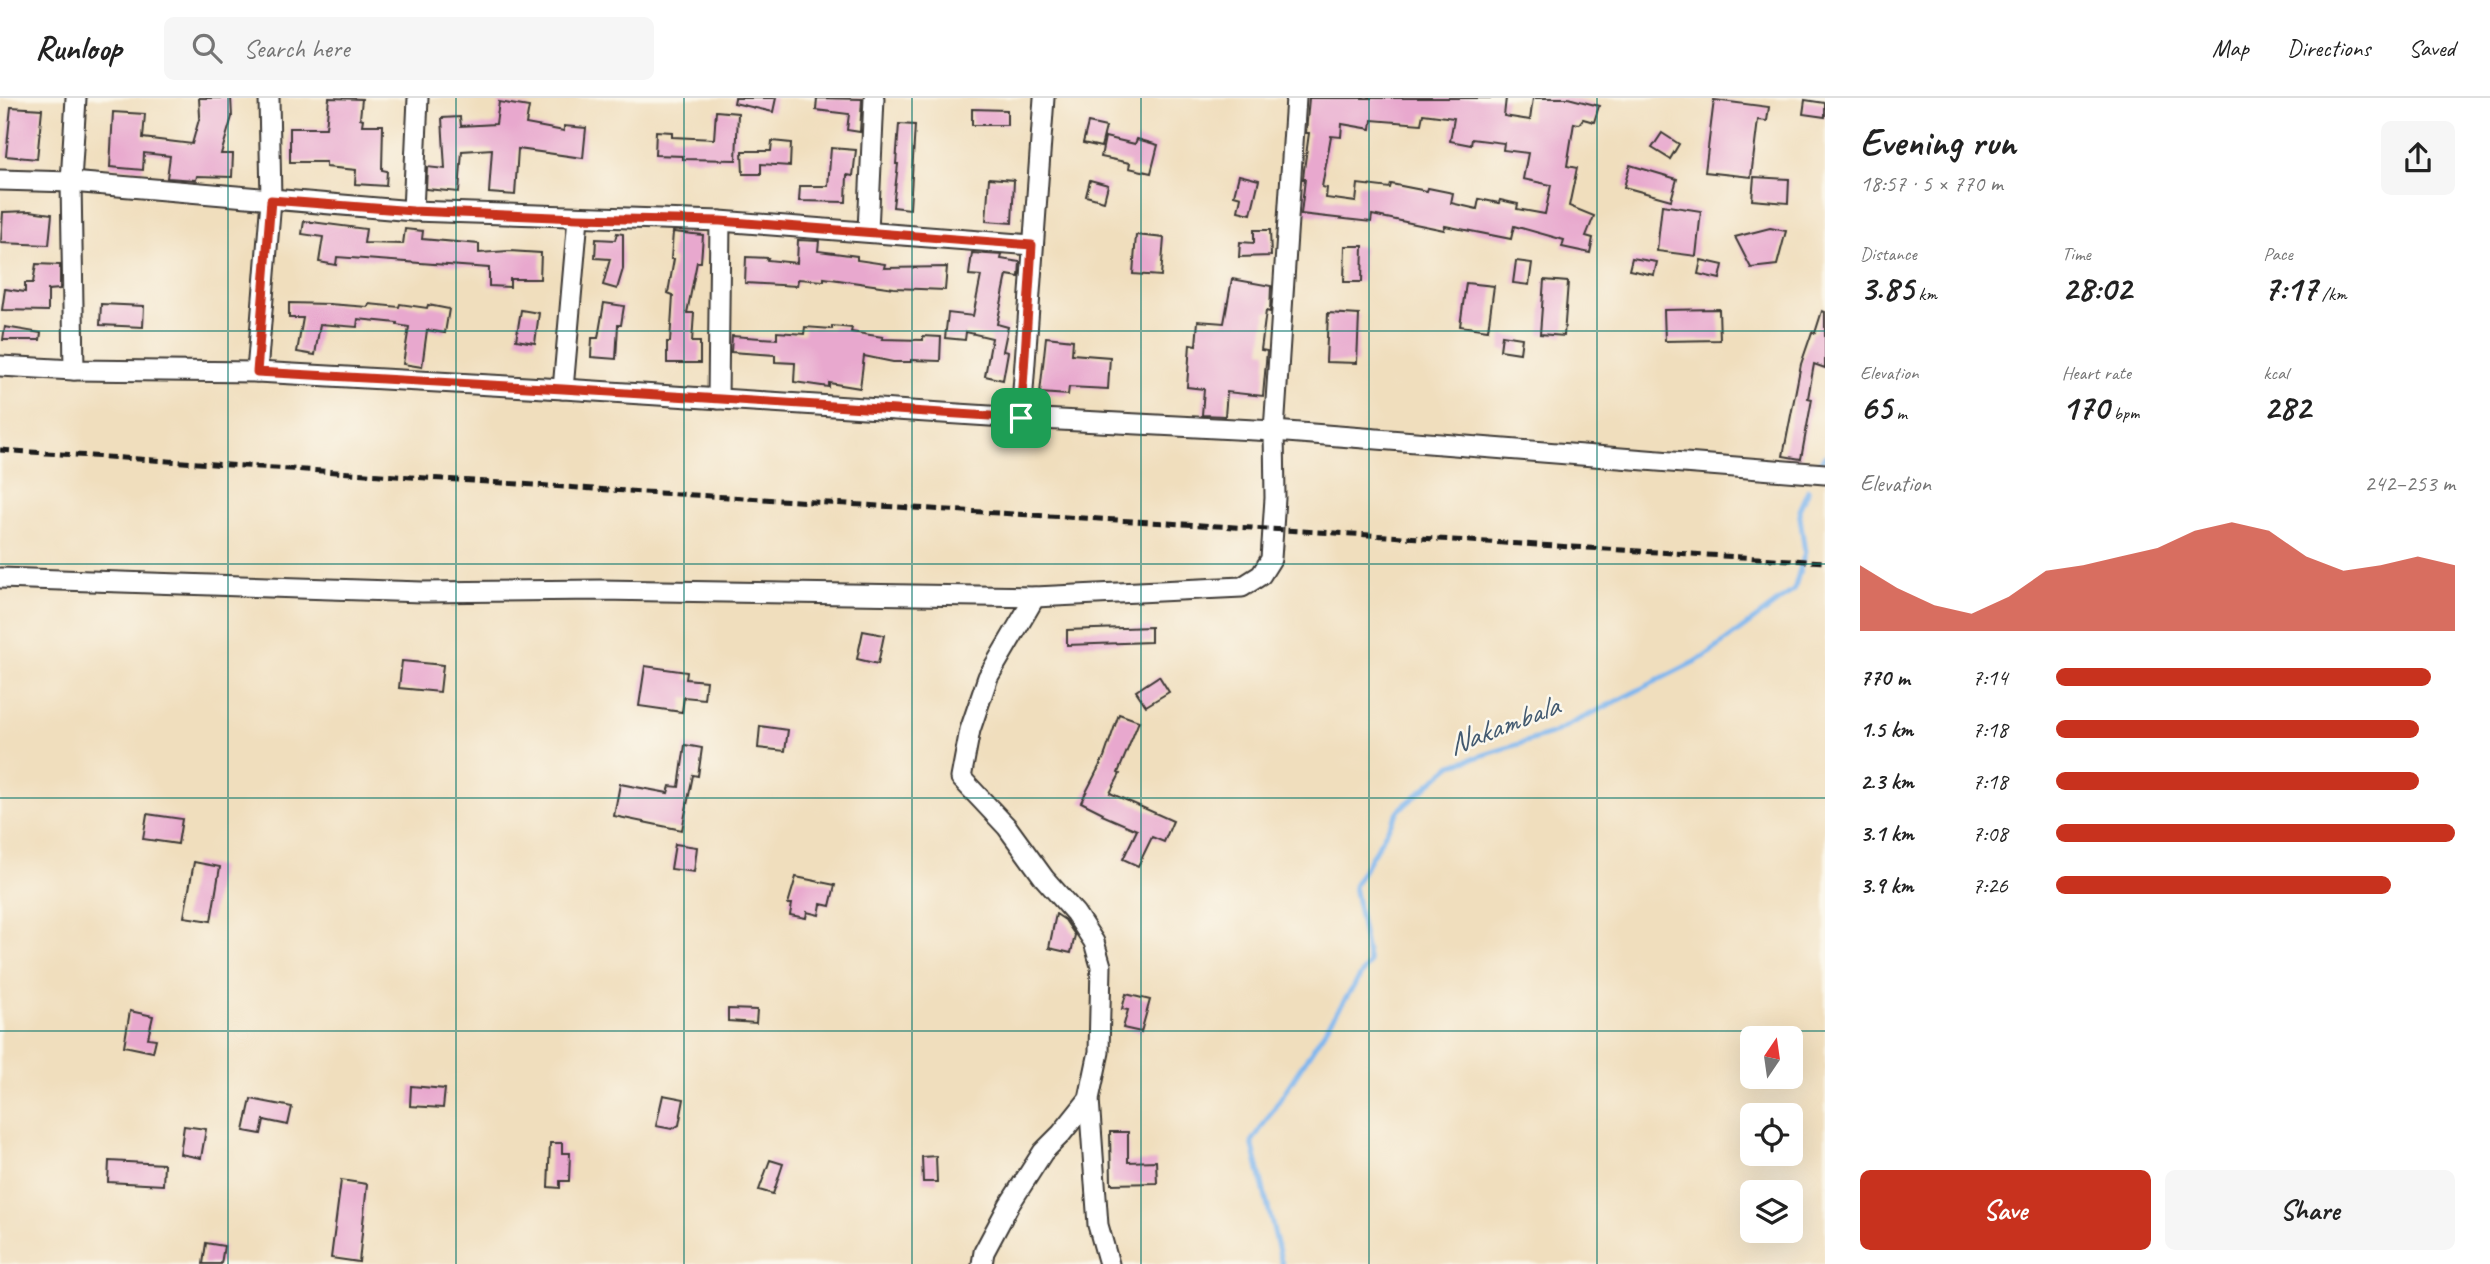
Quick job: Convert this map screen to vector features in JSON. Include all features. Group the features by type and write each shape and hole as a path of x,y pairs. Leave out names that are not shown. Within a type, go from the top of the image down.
{"street":[{"path":"75,370 71,181 76,98"},
{"path":"257,372 271,200 269,98"},
{"path":"413,211 418,98"},
{"path":"868,231 874,98"},
{"path":"1021,418 1044,98"},
{"path":"0,578 422,592 625,590 1035,597 1242,587 1254,581 1272,559 1275,498 1273,431 1296,98"},
{"path":"0,180 71,181 413,211 720,221 1032,245"},
{"path":"563,389 578,218"},
{"path":"718,399 720,221"},
{"path":"0,366 75,370 257,372 1273,431 1825,474"},
{"path":"1035,597 988,677 970,730 961,778 1007,827 1044,878 1075,913 1094,942 1101,967 1102,994 1099,1052 1089,1099 1098,1225 1109,1264"},
{"path":"982,1264 984,1252 1036,1162 1089,1099"}],"building":[{"path":"199,98 231,98 232,117 221,154 233,154 232,177 197,176 196,180 167,178 170,156 144,153 143,170 110,167 113,112 145,114 143,138 192,144 200,116"},
{"path":"329,98 362,99 362,125 383,125 382,170 387,171 386,186 355,184 356,170 326,167 326,162 290,162 290,128 326,128"},
{"path":"735,98 776,98 773,112 734,103"},
{"path":"817,98 862,99 860,132 847,130 849,114 816,110"},
{"path":"1309,98 1506,98 1504,116 1530,120 1533,98 1568,98 1599,106 1594,122 1583,119 1579,124 1574,123 1567,166 1577,168 1569,206 1594,216 1586,236 1593,238 1590,253 1562,247 1564,240 1514,226 1511,239 1445,226 1444,230 1372,215 1371,222 1301,214 1309,133 1306,133","holes":["1423,114 1454,118 1450,141 1471,145 1472,139 1504,143 1503,150 1528,153 1523,179 1551,185 1545,214 1517,209 1518,204 1500,200 1499,203 1479,199 1477,209 1451,203 1453,193 1391,184 1390,188 1358,184 1356,202 1326,198 1327,188 1322,187 1331,136 1341,137 1342,124 1371,129 1372,120 1421,124"]},
{"path":"1714,100 1769,107 1767,121 1758,120 1751,177 1705,172"},
{"path":"1805,100 1825,103 1825,117 1803,114"},
{"path":"499,102 529,107 526,124 564,131 564,126 586,128 583,158 518,149 515,195 489,193 492,149 462,151 459,192 426,189 427,167 445,169 442,118 460,117 461,126 496,124"},
{"path":"11,107 42,109 37,159 6,156"},
{"path":"972,109 1007,110 1007,125 972,125"},
{"path":"716,111 738,113 736,160 683,159 683,156 655,155 656,131 672,132 672,137 714,139"},
{"path":"1088,123 1106,127 1101,147 1083,143"},
{"path":"899,124 915,125 910,209 893,207"},
{"path":"1662,133 1679,144 1670,159 1652,148"},
{"path":"1105,137 1135,144 1137,139 1158,145 1151,173 1129,168 1130,163 1101,157"},
{"path":"772,141 791,143 790,166 761,164 761,174 743,174 742,151 771,151"},
{"path":"831,148 856,150 853,176 847,175 846,202 799,201 800,186 828,186"},
{"path":"1630,165 1677,179 1671,200 1624,187"},
{"path":"1239,175 1259,180 1251,214 1238,211 1241,197 1234,195"},
{"path":"1754,177 1789,179 1788,203 1752,200"},
{"path":"989,178 1014,180 1012,223 986,221"},
{"path":"1090,180 1108,185 1104,201 1086,196"},
{"path":"1662,205 1701,211 1696,256 1657,251"},
{"path":"30,211 52,214 49,245 1,243 3,212"},
{"path":"304,221 366,229 364,243 403,244 405,229 423,231 422,239 479,244 479,253 541,253 540,279 510,279 510,287 489,286 489,268 337,257 336,265 319,262 323,237 302,234"},
{"path":"1770,228 1786,231 1777,265 1751,268 1735,237"},
{"path":"1254,230 1270,230 1271,256 1239,257 1240,242 1254,243"},
{"path":"673,232 703,235 701,262 697,262 687,313 694,313 692,342 700,342 700,363 667,363 673,295 668,293 674,259 671,259"},
{"path":"617,233 623,234 623,269 617,289 603,285 610,259 595,258 596,239 615,240"},
{"path":"1136,235 1164,238 1161,276 1133,274"},
{"path":"798,240 819,241 818,251 857,256 857,260 885,264 884,268 947,267 945,290 894,288 824,278 824,281 798,279 797,286 745,283 746,257 797,263"},
{"path":"1345,246 1363,246 1362,282 1344,282"},
{"path":"972,253 1002,255 1001,259 1020,262 1019,277 1007,275 997,324 1008,327 1003,351 1008,352 1003,380 985,376 992,338 966,332 965,340 945,338 948,313 973,316 981,276 969,275"},
{"path":"1632,258 1657,262 1654,275 1629,270"},
{"path":"1701,260 1723,265 1720,279 1698,274"},
{"path":"1516,261 1532,263 1529,285 1513,283"},
{"path":"36,264 60,265 60,289 48,290 48,311 2,310 5,289 25,292 25,283 33,283"},
{"path":"1232,279 1271,286 1270,312 1266,311 1261,350 1267,351 1263,396 1227,392 1225,416 1202,415 1204,389 1187,387 1190,344 1196,345 1198,321 1224,323"},
{"path":"1544,280 1568,282 1564,336 1540,334"},
{"path":"1466,283 1494,286 1488,330 1460,326"},
{"path":"289,303 368,307 369,304 399,307 400,304 427,308 428,305 449,309 445,333 427,330 422,367 403,364 409,327 397,323 358,319 357,327 320,324 315,355 297,352 303,318 289,318"},
{"path":"604,303 624,306 621,325 618,325 616,359 591,357 592,338 598,338"},
{"path":"101,304 144,306 143,327 100,325"},
{"path":"1719,309 1720,340 1665,341 1664,310"},
{"path":"521,310 539,313 535,343 516,340"},
{"path":"1822,311 1825,312 1825,368 1814,364 1808,398 1812,399 1801,459 1783,456 1801,364"},
{"path":"1328,313 1359,315 1357,363 1326,362"},
{"path":"832,326 852,328 851,332 883,337 882,339 923,340 923,336 941,337 940,361 893,362 864,356 860,388 829,383 829,387 794,382 795,363 775,362 775,355 731,352 732,336 777,339 777,332 804,334 805,327 832,329"},
{"path":"5,327 41,333 40,340 3,340"},
{"path":"1502,335 1522,338 1520,353 1500,350"},
{"path":"1046,337 1073,340 1072,354 1110,357 1108,389 1069,387 1068,395 1040,393"},
{"path":"1151,627 1151,642 1067,645 1067,630"},
{"path":"863,631 884,635 878,664 857,659"},
{"path":"402,661 443,665 440,692 399,688"},
{"path":"645,666 687,672 686,679 706,681 704,699 684,697 682,712 639,706"},
{"path":"1159,676 1169,692 1146,706 1136,691"},
{"path":"1119,714 1139,721 1118,773 1120,774 1110,793 1173,821 1164,842 1152,837 1138,866 1123,859 1137,830 1102,815 1103,813 1081,802 1104,757"},
{"path":"760,726 788,730 785,751 758,748"},
{"path":"685,745 702,748 698,776 693,775 682,830 614,816 620,784 668,793 670,786 679,787"},
{"path":"147,814 182,819 178,844 143,839"},
{"path":"675,844 697,847 694,872 671,869"},
{"path":"194,862 220,867 211,921 184,917"},
{"path":"796,877 835,885 830,906 821,904 819,915 807,912 806,918 790,915 792,904 788,904"},
{"path":"1056,914 1065,920 1075,935 1071,953 1049,948"},
{"path":"1126,994 1150,1000 1141,1032 1123,1028 1128,1010 1122,1009"},
{"path":"728,1009 757,1010 756,1023 728,1021"},
{"path":"130,1011 153,1016 148,1038 156,1039 153,1052 124,1046"},
{"path":"411,1086 445,1089 443,1108 410,1106"},
{"path":"663,1095 684,1099 679,1125 672,1129 656,1126"},
{"path":"251,1099 292,1107 288,1125 264,1120 261,1134 244,1131"},
{"path":"184,1126 206,1129 201,1158 180,1154"},
{"path":"1110,1132 1128,1132 1128,1162 1156,1161 1157,1183 1111,1184"},
{"path":"550,1143 562,1143 562,1153 570,1153 569,1181 560,1181 560,1188 548,1187"},
{"path":"936,1156 937,1182 923,1182 922,1157"},
{"path":"770,1160 783,1164 773,1194 759,1190"},
{"path":"109,1161 164,1164 163,1185 108,1182"},
{"path":"341,1180 367,1184 359,1262 331,1258"},
{"path":"206,1243 224,1246 221,1264 203,1264"}],"waterway":[{"name":"Nakambala","path":"1817,467 1825,456"},
{"name":"Nakambala","path":"1282,1264 1252,1142 1369,963 1354,886 1399,810 1452,765 1551,734 1704,657 1794,590 1805,552 1799,510 1808,490"}],"railway":[{"path":"0,450 610,490 1825,562"}],"route":[{"path":"271,200 413,211 720,221 1032,245 1021,418 257,372 271,200"}]}
